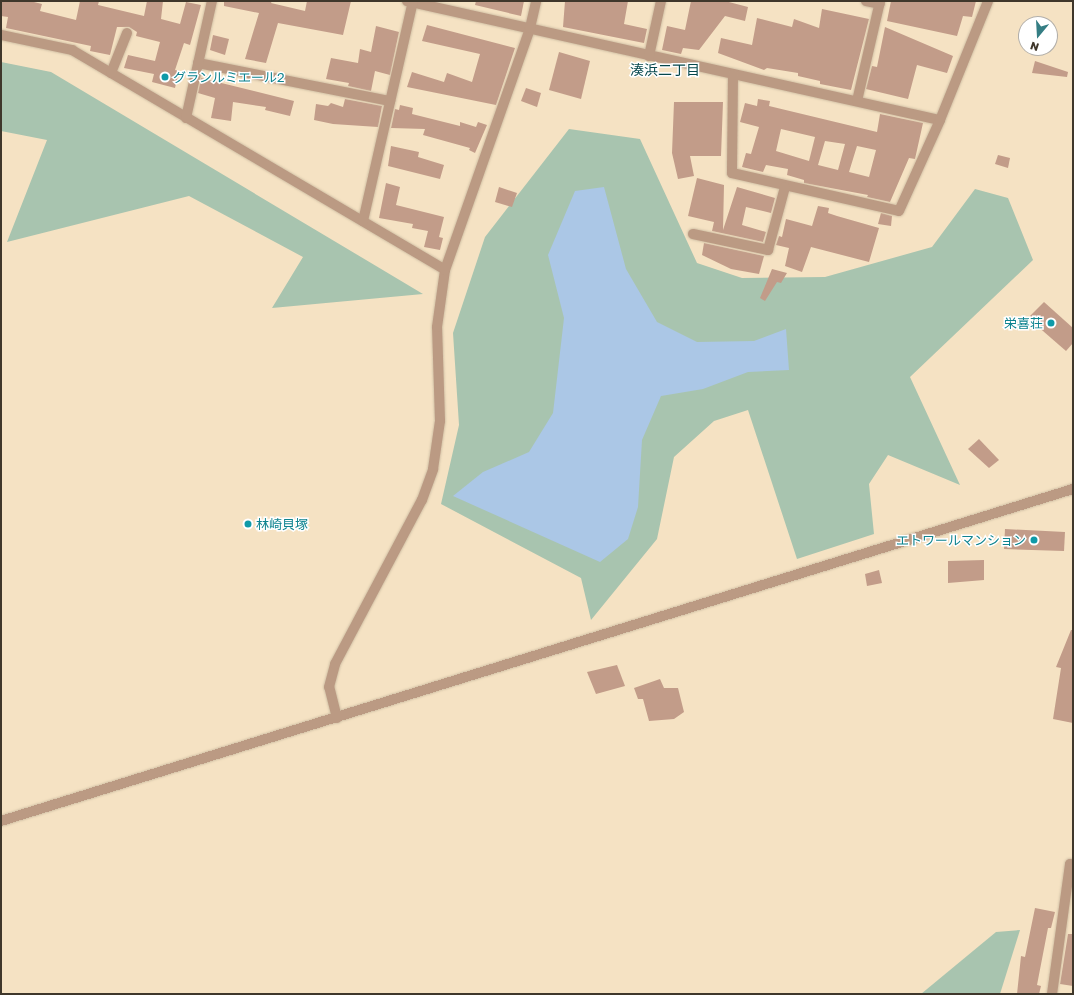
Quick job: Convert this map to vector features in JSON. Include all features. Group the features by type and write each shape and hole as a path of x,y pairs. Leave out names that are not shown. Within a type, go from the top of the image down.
{"street":[{"path":"186,118 212,1"},
{"path":"363,221 411,1 733,75 940,120"},
{"path":"338,718 329,687 335,664 422,500 433,468 440,421 437,327 445,270 530,28 536,1"},
{"path":"649,56 661,1"},
{"path":"857,101 880,3 866,1"},
{"path":"733,75 732,173 785,187 899,211 940,120 988,1"},
{"path":"111,73 127,32"},
{"path":"1,35 72,50 445,270"},
{"path":"198,63 390,100"},
{"path":"693,234 768,250 785,187"},
{"path":"1,821 1073,490"},
{"path":"1052,994 1070,864 1073,865"}],"green space":[{"path":"1,62 51,72 423,294 272,308 303,257 189,196 7,242 47,140 1,131"},
{"path":"569,129 640,139 697,263 742,278 825,277 932,247 975,189 1008,198 1033,260 910,377 960,485 888,455 869,484 874,534 797,559 748,410 714,421 674,457 657,539 591,620 581,578 441,504 459,425 453,333 485,237"},
{"path":"1020,930 1000,994 921,994 996,932"}],"water":[{"path":"604,187 626,269 657,322 697,342 754,341 786,329 789,370 748,372 703,389 661,396 642,440 638,507 628,539 600,562 453,496 483,472 529,452 553,413 564,318 548,255 575,191"}],"building":[{"path":"1,1 30,1 42,4 40,11 76,20 80,1 99,1 98,5 144,16 147,1 163,1 161,19 180,24 186,2 201,5 190,45 184,43 175,70 179,71 175,88 152,82 154,74 124,68 128,55 155,61 160,42 136,36 137,32 129,27 117,27 110,55 90,51 91,46 6,28 8,17 1,16"},
{"path":"224,1 272,1 271,3 305,11 307,1 351,1 343,35 278,23 266,63 245,59 259,13 224,6"},
{"path":"476,1 524,1 521,16 475,5"},
{"path":"565,1 628,1 624,24 647,29 644,43 563,27"},
{"path":"691,1 725,1 748,7 745,21 725,16 699,50 683,48 681,54 662,50 667,26 685,30"},
{"path":"891,1 976,1 972,17 963,16 957,36 887,21"},
{"path":"822,9 869,19 851,90 820,84 820,81 798,76 798,73 767,68 764,70 718,53 721,38 752,45 757,18 792,27 794,19 819,28"},
{"path":"427,25 515,48 496,105 407,87 412,72 444,82 447,73 472,82 480,54 422,41"},
{"path":"376,26 399,32 390,75 375,71 371,91 348,86 349,83 326,79 331,58 358,63 360,49 371,52"},
{"path":"885,27 953,56 947,73 917,65 908,99 866,89 872,66 877,67"},
{"path":"213,35 229,39 225,55 210,50"},
{"path":"559,52 590,61 581,99 549,90"},
{"path":"1035,61 1068,72 1067,77 1032,73"},
{"path":"201,78 294,101 290,116 265,110 266,107 233,102 231,121 211,118 215,98 198,93"},
{"path":"526,88 541,93 537,107 521,101"},
{"path":"345,99 382,106 378,127 333,124 314,120 316,104 328,106 331,103 343,107"},
{"path":"758,99 770,101 769,106 877,132 880,114 923,123 915,159 909,158 890,202 867,197 868,195 804,183 804,180 787,175 788,169 766,165 763,172 742,167 746,153 751,154 759,127 740,122 745,103 757,106","holes":["781,129 815,137 809,161 776,151","825,141 845,144 838,170 818,165","857,146 876,150 869,177 849,172"]},
{"path":"674,102 723,102 721,156 690,156 694,176 678,179 672,153"},
{"path":"400,105 413,108 412,114 460,126 460,122 476,127 478,122 487,125 475,153 469,150 470,148 423,135 425,129 391,128 395,109 399,110"},
{"path":"391,146 419,152 418,157 444,165 440,179 388,166"},
{"path":"998,155 1010,158 1008,168 995,164"},
{"path":"697,178 724,185 723,230 737,187 775,198 771,213 746,207 742,225 766,232 763,242 712,231 714,222 688,216"},
{"path":"386,183 400,187 396,205 444,217 439,237 443,238 440,250 424,247 428,231 412,228 413,224 379,218"},
{"path":"499,187 517,193 512,207 495,202"},
{"path":"818,206 829,208 828,213 879,228 869,262 811,247 802,272 785,266 789,248 776,245 779,236 782,237 786,219 812,226"},
{"path":"881,213 892,216 891,226 878,224"},
{"path":"704,243 764,256 759,274 731,269 702,255"},
{"path":"772,269 787,273 781,283 777,282 765,301 760,298"},
{"name":"栄喜荘","path":"1044,302 1073,328 1073,343 1066,351 1028,318"},
{"path":"979,439 999,460 989,468 968,449"},
{"name":"エトワールマンション","path":"1005,529 1065,532 1064,551 1004,549"},
{"path":"984,560 984,580 948,583 948,561"},
{"path":"879,570 882,583 867,586 865,574"},
{"path":"1071,630 1073,630 1073,723 1053,719 1061,668 1056,667"},
{"path":"617,665 625,686 596,694 587,672"},
{"path":"660,679 664,688 678,688 684,712 674,719 649,721 643,699 638,699 634,688"},
{"path":"1035,908 1055,912 1051,928 1048,928 1037,985 1041,986 1039,994 1017,994 1021,956 1025,957"},
{"path":"1068,934 1073,934 1073,986 1060,984"}],"place":[{"name":"グランルミエール2","path":"165,77"},
{"name":"栄喜荘","path":"1051,323"},
{"name":"林崎貝塚","path":"248,524"},
{"name":"エトワールマンション","path":"1034,540"}],"district":[{"name":"湊浜二丁目","path":"665,70"}]}
